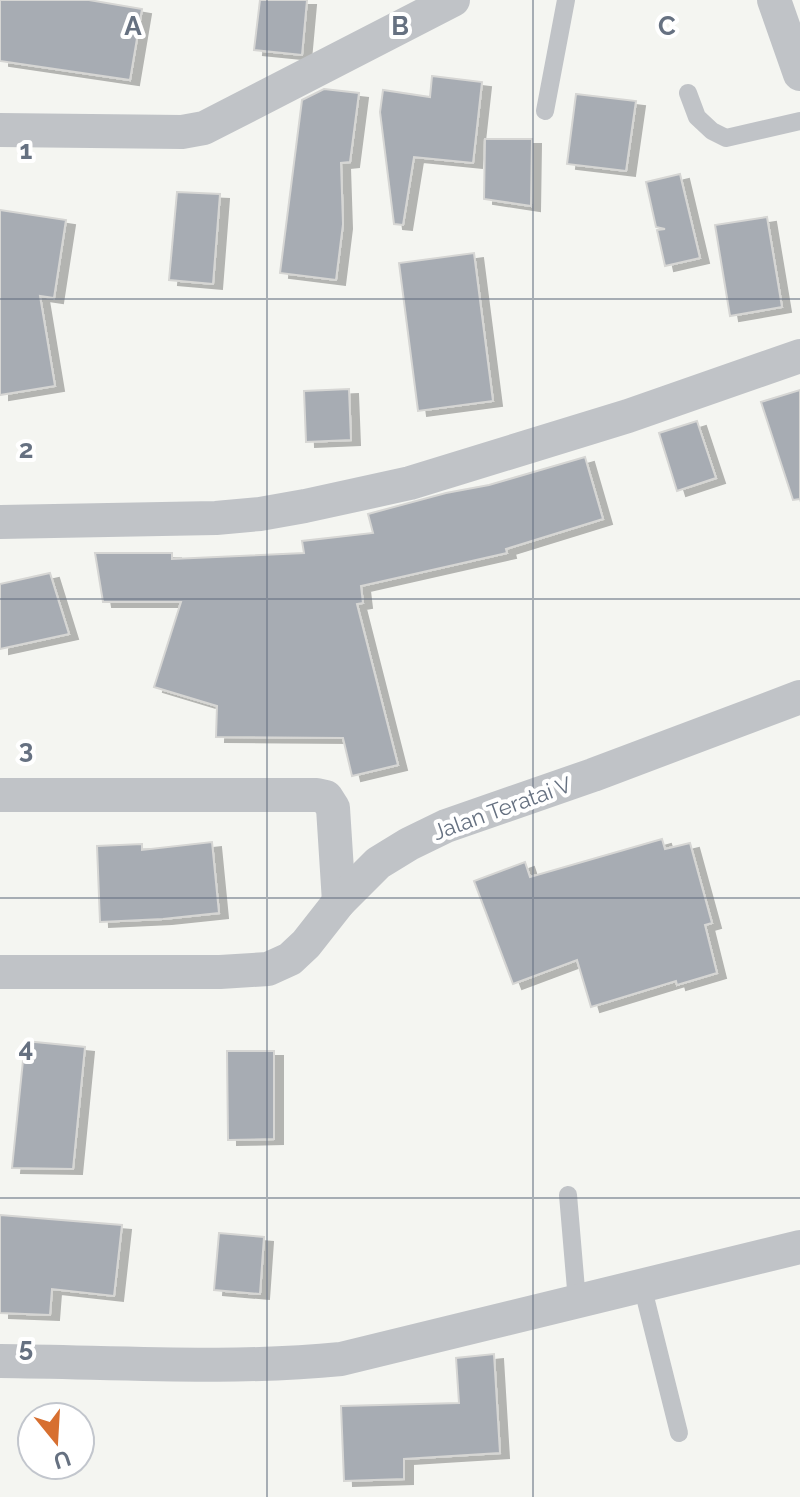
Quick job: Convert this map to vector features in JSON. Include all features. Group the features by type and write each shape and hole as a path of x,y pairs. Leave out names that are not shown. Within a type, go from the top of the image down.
{"street":[{"path":"0,130 182,132 204,128 453,0"},
{"path":"774,0 800,74"},
{"path":"0,522 216,518 305,506 424,478 628,416 800,356"},
{"name":"Jalan Teratai V","path":"0,972 220,972 268,969 290,959 306,944 339,902 378,863 446,826 593,775 800,697"},
{"path":"0,795 326,797 333,808 339,902"},
{"path":"0,1361 187,1363 341,1359 800,1247"}],"lane":[{"path":"545,111 566,0"},
{"path":"688,93 697,117 712,131 726,138 800,121"},
{"path":"568,1195 577,1301"},
{"path":"642,1285 679,1433"}],"building":[{"path":"0,0 89,0 142,9 130,80 0,61"},
{"path":"260,0 307,0 302,55 254,50"},
{"path":"432,76 482,82 473,163 414,157 403,225 394,224 380,112 383,90 430,97"},
{"path":"324,89 359,93 350,162 341,163 343,224 336,280 280,273 302,100"},
{"path":"576,94 636,101 626,171 567,164"},
{"path":"485,139 532,139 531,206 484,199"},
{"path":"680,174 700,258 665,266 657,230 665,229 656,227 646,182"},
{"path":"177,192 220,194 213,284 169,280"},
{"path":"0,210 66,220 54,298 40,296 55,386 0,395"},
{"path":"767,217 782,307 730,316 715,225"},
{"path":"474,253 493,401 418,411 399,263"},
{"path":"349,389 351,440 306,442 304,391"},
{"path":"800,390 800,499 793,500 761,402"},
{"path":"697,421 716,478 677,491 659,433"},
{"path":"585,457 603,519 506,549 507,553 361,586 363,603 357,604 398,765 352,776 343,738 216,737 217,706 154,687 181,602 103,602 95,553 172,553 172,559 304,553 302,541 373,533 368,514 489,485"},
{"path":"50,573 69,634 0,649 0,584"},
{"path":"662,839 665,849 690,843 712,923 705,925 717,973 677,985 676,981 591,1007 577,960 513,984 474,881 525,862 530,877"},
{"path":"212,842 219,913 100,922 97,846 142,844 142,850"},
{"path":"25,1041 85,1047 73,1169 12,1168"},
{"path":"227,1051 274,1051 274,1139 228,1140"},
{"path":"0,1215 122,1225 114,1296 52,1289 50,1315 0,1313"},
{"path":"219,1233 264,1237 260,1294 214,1290"},
{"path":"494,1354 500,1453 404,1459 404,1479 344,1481 341,1406 459,1403 456,1358"}]}
